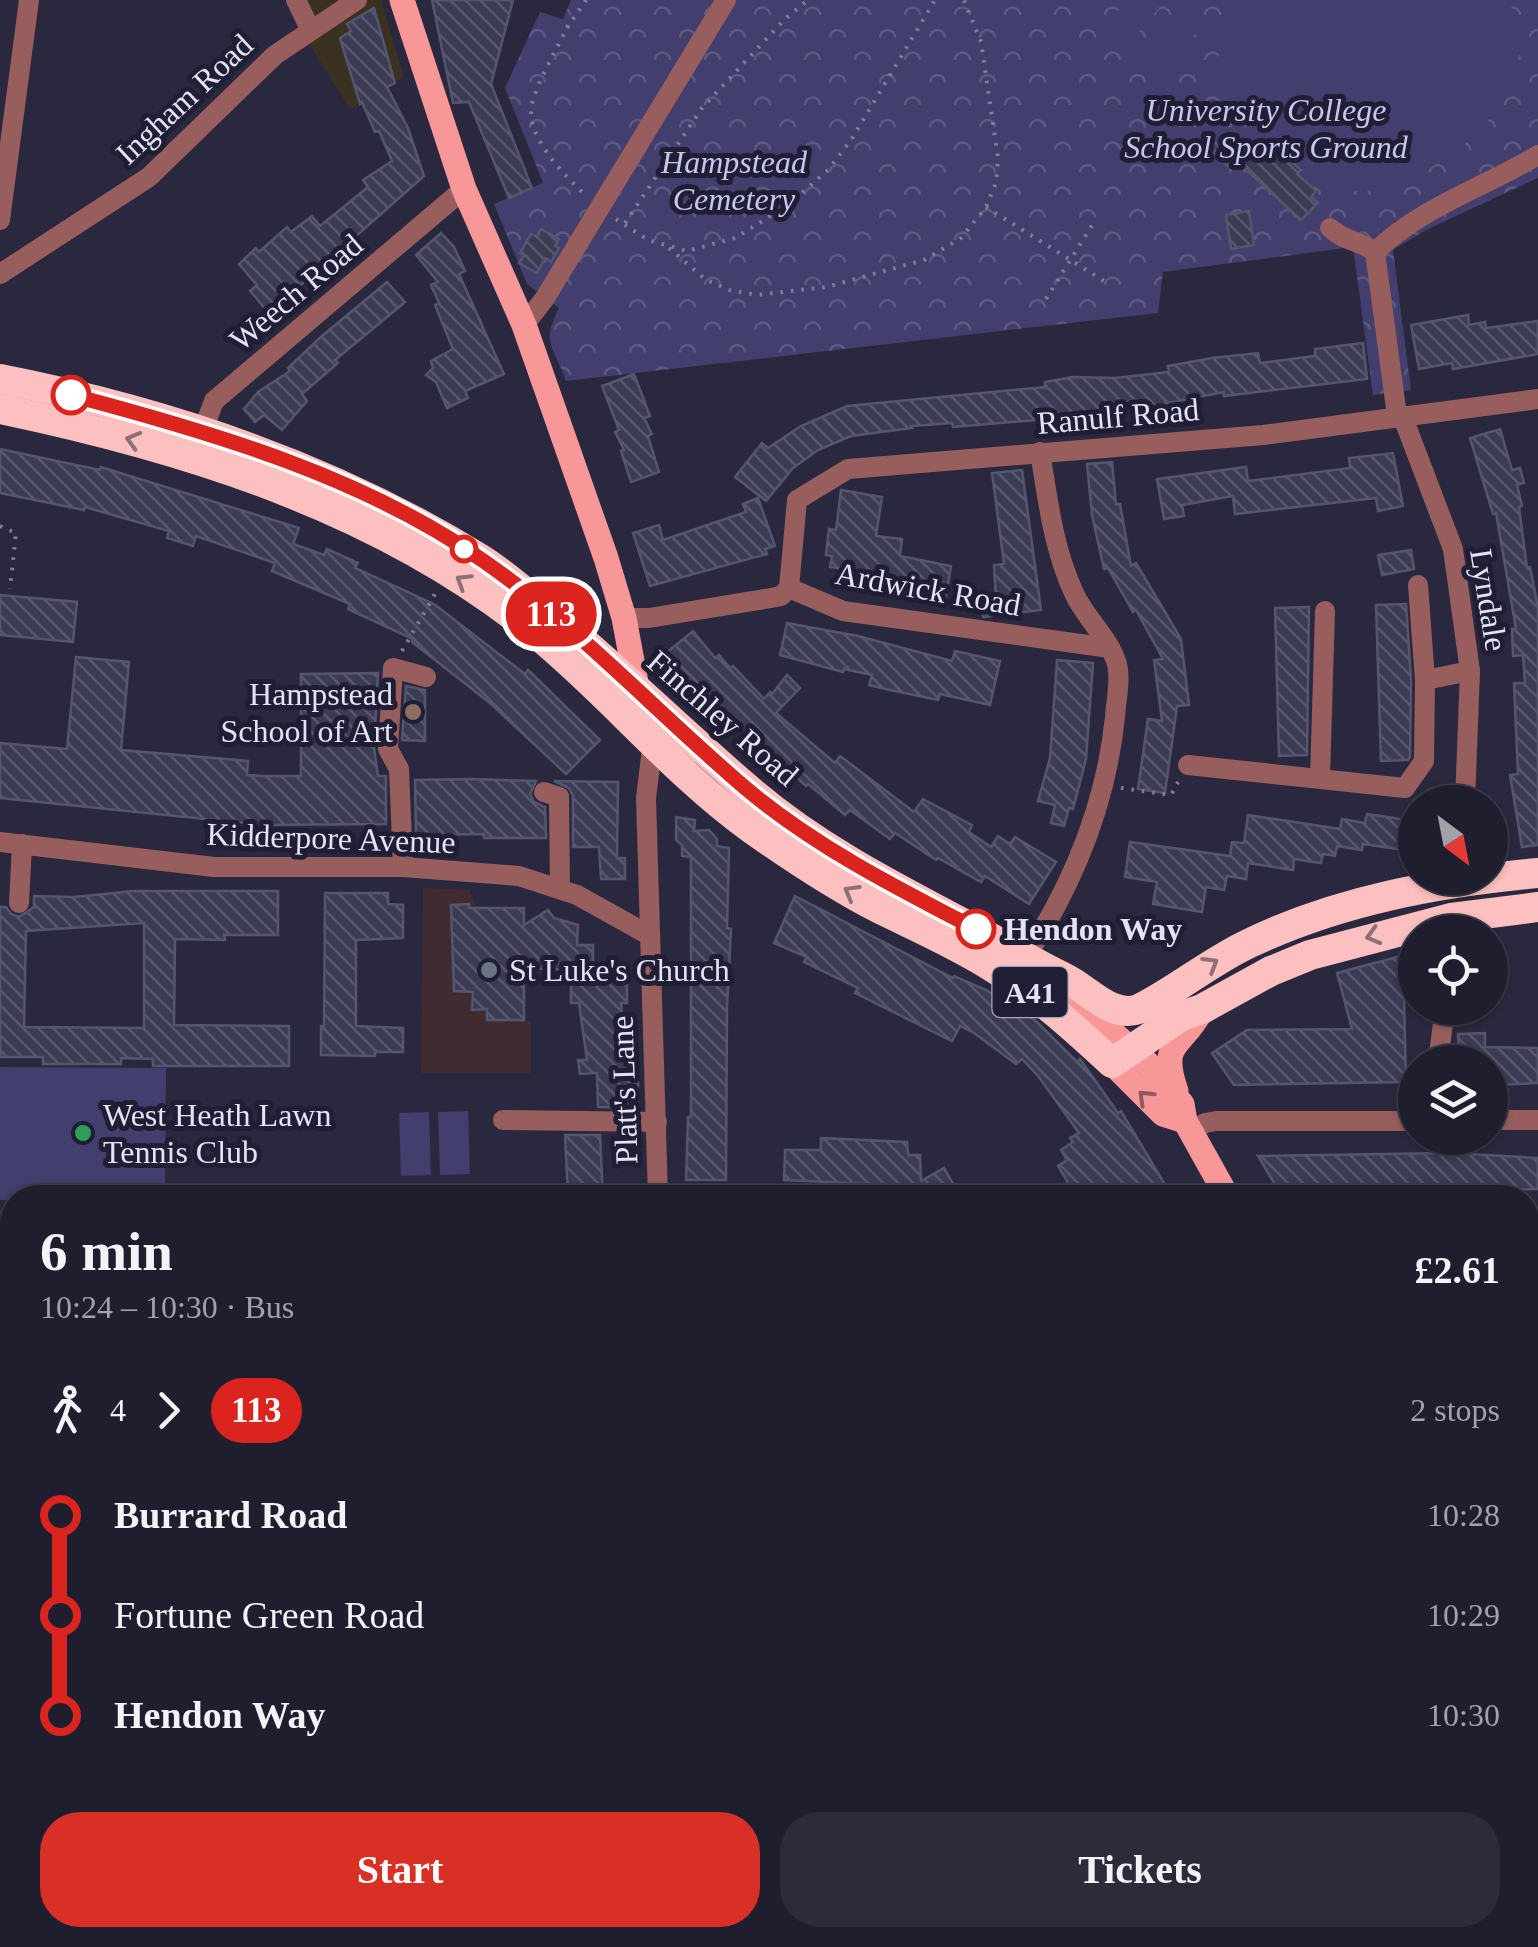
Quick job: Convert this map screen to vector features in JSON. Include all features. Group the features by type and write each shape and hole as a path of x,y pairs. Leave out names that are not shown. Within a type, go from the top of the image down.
{"highway":[{"name":"Finchley Road","path":"0,380 55,390 197,444 348,488 446,538 519,588 748,790 815,840 1033,963"},
{"name":"Finchley Road","path":"0,409 127,437 197,444 470,584 542,638 652,741 767,839 835,883 996,968 1062,1016 1116,1040"},
{"path":"1508,875 1538,873"},
{"path":"1116,1040 1223,957 1274,931 1398,894"},
{"path":"1116,1040 1202,1009 1310,954 1451,918 1538,907"},
{"name":"A41","path":"1033,963 1083,988 1104,1004 1116,1040"}],"main road":[{"path":"402,0 464,189 524,325 624,618 637,690 652,741"},
{"path":"1186,1119 1168,1060 1202,1009"},
{"name":"Finchley Road","path":"1116,1040 1186,1119 1221,1185"}],"street":[{"path":"0,220 30,0"},
{"path":"296,0 310,29"},
{"name":"Ingham Road","path":"0,274 149,177 275,55 357,0"},
{"path":"524,325 726,0"},
{"path":"1330,228 1342,240 1362,241 1375,252 1394,233 1450,199 1538,155"},
{"name":"Weech Road","path":"197,444 214,401 464,189"},
{"name":"Lyndale","path":"1375,252 1399,416 1452,550 1470,672 1466,785"},
{"name":"Ranulf Road","path":"789,588 797,500 848,470 1263,435 1538,399"},
{"path":"1033,963 1074,870 1104,786 1119,677 1110,648 1076,598 1059,559 1040,452"},
{"path":"1188,765 1405,788 1424,761 1425,680 1418,585"},
{"name":"Ardwick Road","path":"624,618 648,618 771,598 781,596 789,588 843,611 1110,648"},
{"path":"1320,778 1325,611"},
{"path":"403,867 399,769 388,749 393,668 426,677"},
{"path":"1425,680 1470,672"},
{"name":"Platt's Lane","path":"652,741 646,786 647,934 658,1185"},
{"path":"544,792 559,797 560,889"},
{"name":"Kidderpore Avenue","path":"0,842 214,867 403,867 518,876 560,889 647,934"},
{"path":"19,903 22,844"},
{"path":"1186,1119 1205,1123 1398,1120"},
{"path":"502,1120 657,1122"},
{"path":"1508,1120 1538,1120"}],"path":[{"path":"586,0 568,26 531,107 538,134 552,162 599,210 648,240 687,252 735,238 788,205 828,170 851,140 935,0"},
{"path":"624,225 702,108 785,19 808,0"},
{"path":"667,246 706,279 728,290 757,296 826,287 924,260 961,238 986,208 996,183 998,158 981,42 964,0"},
{"path":"986,208 1104,280"},
{"path":"1046,299 1094,222"},
{"path":"0,526 16,533 10,589"},
{"path":"402,652 440,586"},
{"path":"1104,786 1170,796"}],"shaded area":[{"path":"289,0 381,0 404,77 350,109 311,47"},
{"path":"423,888 470,890 476,908 472,1009 487,1009 487,1020 531,1021 531,1073 421,1073"}],"green space":[{"name":"Hampstead Cemetery","path":"571,0 1538,0 1538,178 1428,229 1393,250 1411,390 1373,395 1353,247 1163,272 1158,313 566,381 550,338 559,308 527,284 494,204 543,183 505,88 540,12 563,19"},
{"path":"1070,0 1109,0 1090,23 1067,4"},
{"path":"1127,0 1165,1 1122,51 1100,32"},
{"name":"University College School Sports Ground","path":"1251,0 1505,0 1517,16 1520,28 1515,71 1495,111 1464,145 1445,159 1389,186 1363,191 1338,188 1303,166 1234,101 1224,86 1218,59 1222,45"},
{"path":"1176,10 1198,30 1155,80 1133,60"},
{"name":"West Heath Lawn Tennis Club","path":"0,1067 166,1068 165,1185 0,1185"},
{"path":"468,1111 470,1174 440,1175 438,1112"},
{"path":"429,1112 431,1175 401,1176 399,1113"}],"building":[{"path":"432,0 513,0 491,84 532,188 509,198 469,102 453,103"},
{"path":"374,8 395,83 387,87 408,128 424,176 269,313 250,291 257,285 239,264 287,227 291,232 312,216 320,226 368,187 363,180 392,161 379,131 375,132 360,104 340,38 351,31 347,24"},
{"path":"1226,140 1239,152 1227,166 1213,154"},
{"path":"1260,142 1277,158 1282,153 1316,191 1311,197 1318,203 1301,220 1240,164"},
{"path":"1249,211 1254,245 1231,249 1226,215"},
{"path":"541,229 559,239 555,246 559,248 551,262 545,258 537,273 519,263 531,234 537,237"},
{"path":"441,233 454,247 465,271 459,274 504,374 465,391 468,398 447,408 436,382 426,375 433,368 431,361 453,349 435,305 439,303 431,285 438,282 416,255"},
{"path":"387,282 405,302 335,360 338,363 302,394 307,401 282,430 264,415 255,422 244,409 258,392 290,371 288,368 322,336"},
{"path":"1468,315 1469,325 1485,322 1486,328 1538,321 1538,354 1453,369 1452,363 1419,369 1411,325"},
{"path":"1363,343 1367,379 1224,396 1224,392 1138,411 1137,400 1108,404 1109,414 953,427 952,423 911,426 851,436 818,450 793,468 766,501 735,477 762,443 768,448 801,426 847,406 1045,387 1045,382 1073,377 1115,378 1169,372 1168,366 1258,353 1260,363 1315,356 1315,349"},
{"path":"634,374 650,416 644,418 652,434 648,436 659,472 631,482 621,451 624,450 615,432 619,430 602,386"},
{"path":"1500,429 1512,470 1520,468 1524,483 1517,485 1522,506 1519,507 1527,568 1530,567 1538,607 1538,845 1522,847 1510,775 1518,774 1514,683 1525,683 1523,655 1513,656 1512,629 1516,629 1496,513 1493,514 1470,438"},
{"path":"0,449 100,470 101,467 299,528 293,544 324,555 327,549 358,563 355,568 434,604 525,674 528,670 600,740 566,774 413,639 348,609 350,604 272,571 275,563 196,536 193,546 167,538 169,531 85,507 84,510 0,493"},
{"path":"1393,453 1403,506 1378,511 1376,498 1235,514 1233,496 1182,505 1184,516 1164,519 1157,479 1246,467 1248,481 1350,468 1349,458"},
{"path":"1112,462 1116,504 1120,504 1131,566 1136,563 1181,639 1189,705 1177,706 1165,793 1138,789 1148,719 1162,721 1154,660 1163,659 1136,610 1133,612 1108,568 1104,569 1092,515 1087,464"},
{"path":"1022,470 1041,610 983,617 981,602 996,600 994,565 1004,564 992,473"},
{"path":"841,490 882,497 876,536 902,539 900,556 951,566 946,597 852,581 853,570 830,567 832,556 826,555 829,529 836,530"},
{"path":"758,498 775,546 765,549 767,554 650,586 633,533 659,525 663,540 746,512 743,504"},
{"path":"1411,550 1414,569 1382,575 1378,555"},
{"path":"0,595 77,602 73,642 0,635"},
{"path":"1406,604 1411,680 1410,757 1381,761 1376,605"},
{"path":"1309,607 1307,755 1279,756 1275,608"},
{"path":"787,623 858,636 952,661 955,651 1000,661 990,705 940,694 938,700 869,685 872,675 844,669 843,672 780,655"},
{"path":"693,631 715,658 719,655 730,668 733,666 764,699 787,675 800,688 776,713 835,763 840,756 914,812 923,799 972,825 969,832 991,847 998,836 1010,844 1015,837 1056,862 1029,904 985,876 981,882 936,860 895,833 890,839 850,810 845,815 806,786 700,688 696,691 665,654"},
{"path":"76,657 129,662 121,750 248,761 247,775 263,776 301,776 301,674 378,673 374,748 378,776 386,776 386,824 264,825 0,798 0,743 67,749"},
{"path":"1057,660 1093,663 1086,759 1073,809 1069,808 1064,826 1051,823 1055,805 1038,801 1050,758"},
{"name":"Hampstead School of Art","path":"406,686 425,690 425,741 402,740"},
{"path":"415,780 536,781 530,794 534,802 545,807 546,838 416,835"},
{"path":"554,781 618,782 617,858 625,858 625,879 601,879 599,847 573,847 573,796 569,788"},
{"path":"1367,814 1398,819 1398,849 1363,844 1362,850 1337,846 1335,856 1323,854 1321,863 1294,859 1293,870 1248,863 1246,879 1227,876 1224,890 1206,887 1202,912 1153,904 1157,882 1125,877 1130,842 1230,856 1232,842 1244,843 1248,815 1340,829 1342,819 1365,823"},
{"path":"676,817 695,820 694,831 709,830 717,839 717,846 729,848 726,1180 686,1180 691,1117 691,857 682,856 682,845 676,840"},
{"path":"134,891 278,891 278,935 175,939 174,1025 289,1026 289,1066 153,1066 153,1059 121,1058 121,1064 43,1064 43,1057 0,1057 0,907 19,917 34,907 34,896","holes":["144,923 144,1028 24,1027 26,931"]},
{"path":"325,893 388,893 388,904 403,905 403,938 356,940 356,1026 403,1028 403,1052 321,1055"},
{"path":"795,896 953,978 986,990 1036,1021 1077,1062 1080,1059 1118,1113 1121,1111 1165,1185 1069,1185 1058,1166 1067,1160 1061,1150 1079,1133 1022,1059 1016,1064 960,1026 952,1041 855,993 858,988 804,962 807,957 774,943"},
{"path":"469,904 469,908 524,908 524,925 548,910 554,918 578,925 577,945 593,945 593,982 627,982 627,1003 621,1003 628,1082 638,1082 638,1108 598,1107 597,1073 580,1074 578,1060 587,1060 579,1003 571,1003 571,970 524,968 524,1020 487,1020 487,1009 472,1010 473,992 454,991 451,905"},
{"path":"1398,957 1398,1025 1405,1025 1405,1045 1398,1045 1398,1082 1234,1085 1212,1053 1247,1030 1352,1029 1337,973"},
{"path":"1485,1033 1485,1045 1458,1045 1458,1034"},
{"path":"1508,1047 1538,1048 1538,1083 1508,1084"},
{"path":"565,1135 600,1135 602,1185 567,1185"},
{"path":"821,1138 907,1142 908,1155 920,1155 921,1181 944,1168 954,1185 784,1180 785,1150 821,1150"},
{"path":"1398,1154 1538,1158 1538,1185 1275,1185 1258,1156"}],"bus line":[{"name":"113","path":"71,395 236,442 348,488 446,538 484,561 584,641 748,790 782,816 848,861 976,929"}],"place":[{"name":"Hampstead School of Art","path":"413,712"},
{"name":"Hendon Way","path":"976,929"},
{"name":"St Luke's Church","path":"489,970"},
{"name":"West Heath Lawn Tennis Club","path":"83,1133"}]}
